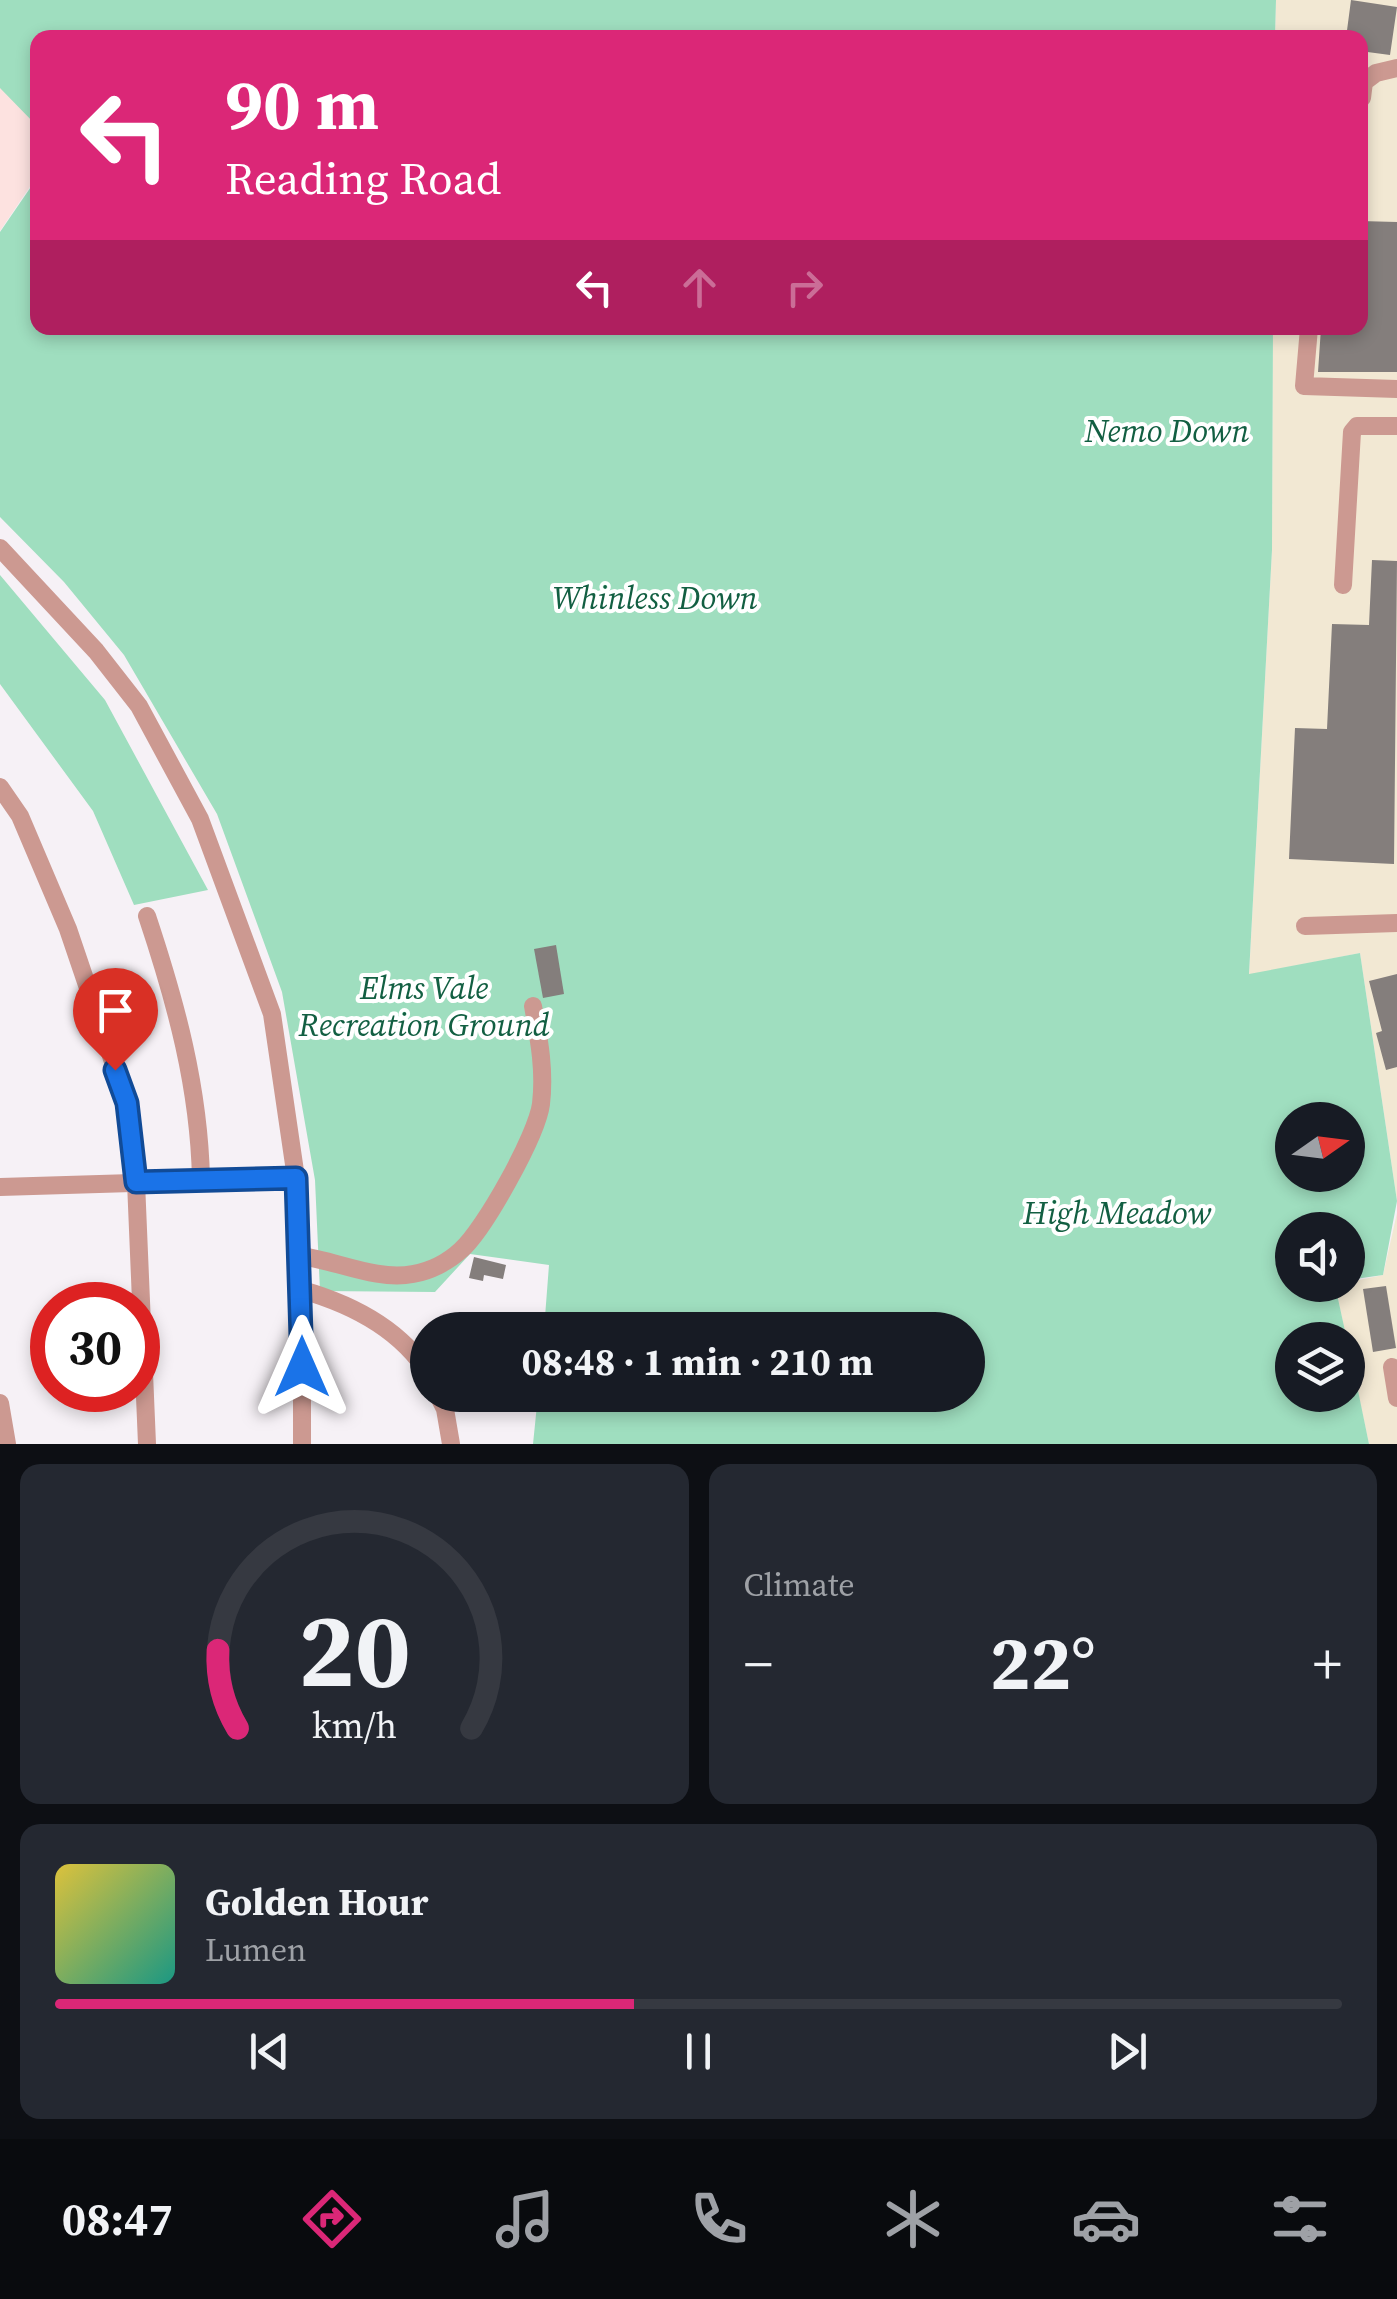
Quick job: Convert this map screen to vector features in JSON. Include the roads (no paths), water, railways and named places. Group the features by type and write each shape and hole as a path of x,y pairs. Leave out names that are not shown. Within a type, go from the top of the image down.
{"street":[{"path":"1368,79 1397,68"},
{"path":"1308,335 1304,386 1397,389"},
{"path":"1343,585 1352,432 1357,426 1397,426"},
{"path":"0,548 96,651 138,706 200,819 272,1014 296,1178 302,1290 302,1444"},
{"path":"0,787 20,816 68,929 127,1103 136,1182 148,1444"},
{"path":"147,916 188,1048 201,1180"},
{"path":"1305,926 1397,923"},
{"path":"301,1256 380,1274 412,1274 452,1258 476,1234 541,1109 542,1056 533,1006"},
{"path":"0,1187 296,1178"},
{"path":"302,1290 322,1296 392,1332 410,1352"},
{"path":"1392,1367 1397,1398"},
{"path":"0,1403 7,1444"},
{"path":"445,1412 450,1444"}],"park label":[{"name":"Nemo Down","path":"1167,431"},
{"name":"Whinless Down","path":"655,598"},
{"name":"Elms Vale Recreation Ground","path":"424,1006"},
{"name":"High Meadow","path":"1117,1213"}]}
